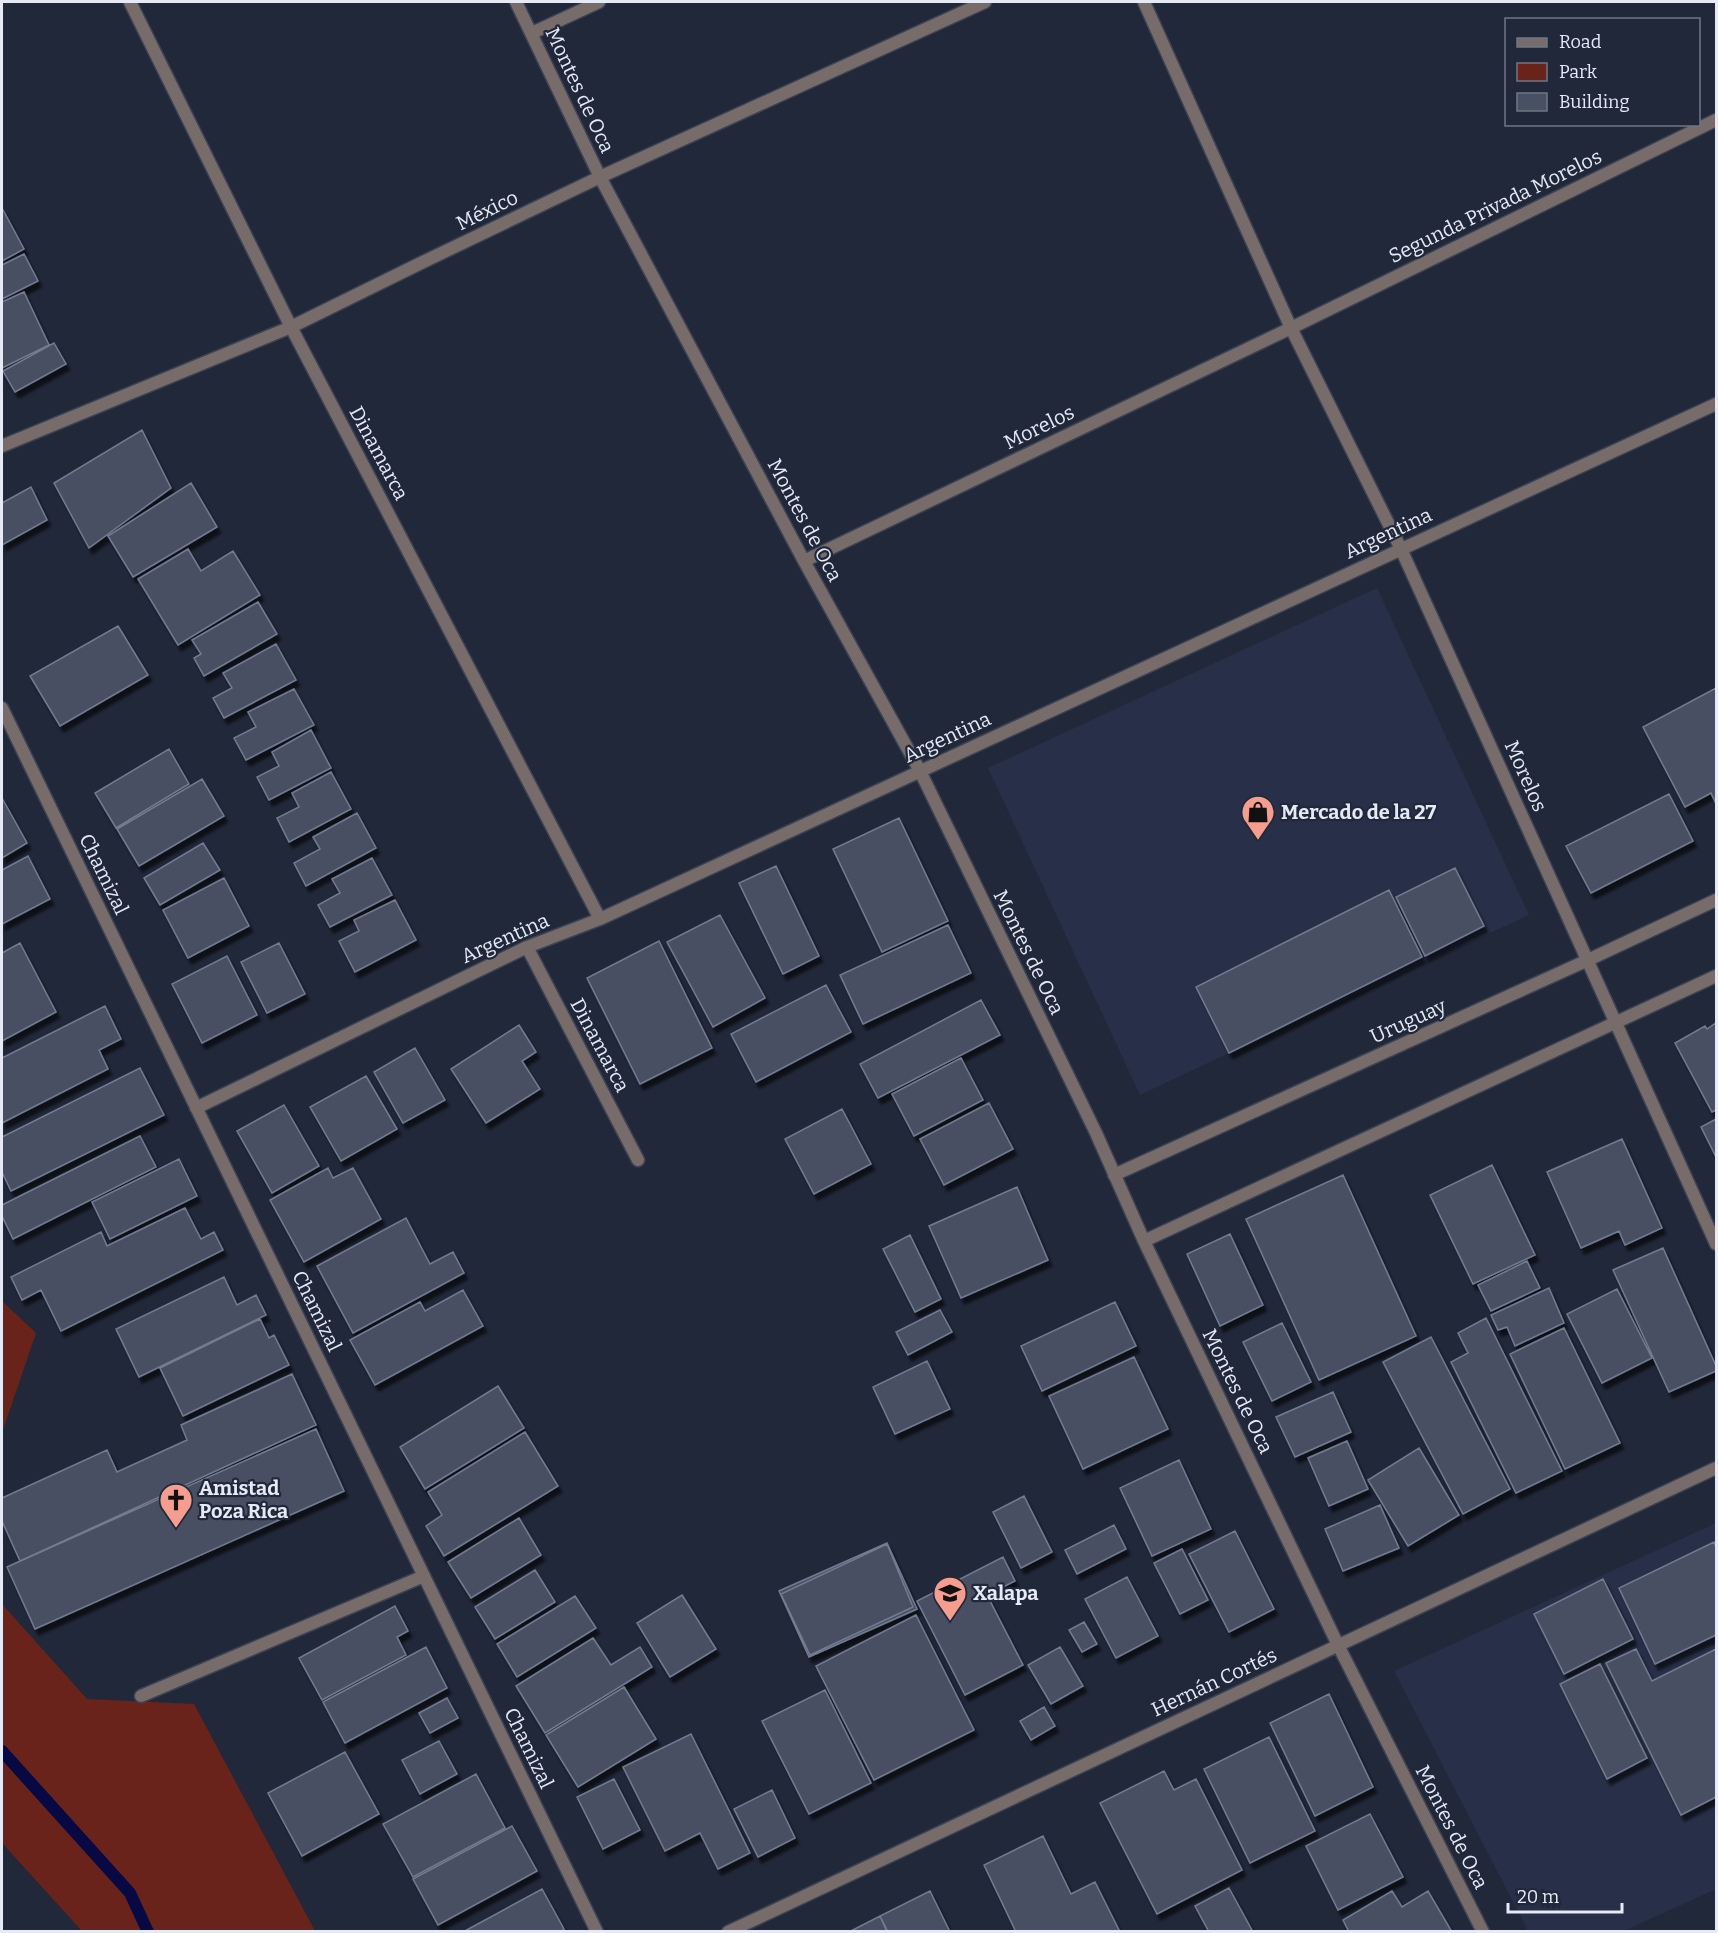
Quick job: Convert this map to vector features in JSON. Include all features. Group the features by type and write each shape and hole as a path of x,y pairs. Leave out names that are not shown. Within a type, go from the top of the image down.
{"street":[{"name":"Dinamarca","path":"130,2 291,327 600,919"},
{"name":"Montes de Oca","path":"516,2 600,177 804,561 920,771 1096,1133 1144,1241 1338,1645 1483,1932"},
{"path":"532,33 599,2"},
{"name":"México","path":"2,446 291,327 600,177 985,2"},
{"name":"Morelos","path":"1144,2 1291,328 1401,549 1716,1244"},
{"name":"Segunda Privada Morelos","path":"1291,328 1716,120"},
{"name":"Morelos","path":"804,561 1291,328"},
{"name":"Argentina","path":"196,1107 527,947 600,919 1716,404"},
{"name":"Chamizal","path":"2,708 597,1932"},
{"name":"Uruguay","path":"1114,1175 1716,900"},
{"name":"Dinamarca","path":"527,947 638,1160"},
{"path":"1144,1241 1716,976"},
{"name":"Hernán Cortés","path":"728,1932 1716,1468"},
{"path":"141,1696 424,1576"}],"shaded area":[{"name":"Mercado de la 27","path":"1377,588 1529,915 1140,1095 988,768"},
{"path":"1716,1523 1716,1889 1624,1931 1528,1931 1394,1671"}],"green space":[{"path":"2,1301 36,1333 2,1433"},
{"path":"2,1604 87,1699 194,1704 315,1931 82,1931 2,1843"}],"building":[{"path":"2,208 24,249 2,261"},
{"path":"24,254 38,281 2,299 2,265"},
{"path":"24,292 49,345 2,368 2,302"},
{"path":"54,343 66,364 15,392 3,371"},
{"path":"142,430 171,488 89,548 54,483"},
{"path":"191,483 217,527 133,577 108,536"},
{"path":"31,487 47,520 2,545 2,503"},
{"path":"188,549 201,571 233,551 260,595 178,645 138,579"},
{"path":"258,602 277,634 204,676 194,658 201,654 192,640"},
{"path":"118,626 148,675 60,726 30,676"},
{"path":"276,644 296,680 224,718 213,698 232,688 223,673"},
{"path":"1716,688 1716,804 1711,793 1685,807 1643,727"},
{"path":"294,689 314,725 246,760 234,738 256,727 248,712"},
{"path":"311,730 331,768 269,800 257,777 279,766 272,752"},
{"path":"169,749 189,784 116,828 95,793"},
{"path":"331,772 351,809 289,842 277,818 299,807 292,793"},
{"path":"202,779 224,816 139,866 117,829"},
{"path":"1669,794 1693,841 1591,893 1566,846"},
{"path":"2,798 27,843 2,858"},
{"path":"357,813 376,848 306,886 294,863 320,849 313,837"},
{"path":"899,818 948,921 882,952 833,849"},
{"path":"203,843 220,870 160,905 144,878"},
{"path":"28,856 50,899 2,924 2,870"},
{"path":"372,858 392,895 330,927 318,905 340,893 332,879"},
{"path":"776,866 819,956 783,974 739,883"},
{"path":"1455,868 1484,926 1425,956 1396,897"},
{"path":"224,878 249,926 188,958 163,910"},
{"path":"1389,890 1422,957 1229,1053 1196,987"},
{"path":"395,900 416,940 355,972 339,941 359,931 354,920"},
{"path":"720,915 765,998 713,1027 667,942"},
{"path":"948,925 971,973 863,1024 840,975"},
{"path":"659,941 712,1048 640,1084 587,978"},
{"path":"20,943 56,1012 2,1041 2,953"},
{"path":"279,943 305,994 267,1013 241,962"},
{"path":"227,956 257,1015 202,1043 172,984"},
{"path":"826,985 851,1032 756,1082 731,1034"},
{"path":"981,1000 1000,1035 878,1098 860,1064"},
{"path":"105,1006 121,1039 99,1050 108,1069 2,1123 2,1058"},
{"path":"1716,1023 1716,1110 1712,1112 1675,1043 1705,1026 1707,1029"},
{"path":"519,1025 536,1052 522,1061 540,1089 486,1123 451,1069"},
{"path":"415,1048 445,1100 403,1123 374,1072"},
{"path":"961,1058 983,1100 914,1136 892,1094"},
{"path":"140,1068 164,1115 11,1191 2,1172 2,1137"},
{"path":"366,1076 397,1129 341,1161 310,1107"},
{"path":"989,1103 1013,1149 944,1185 920,1139"},
{"path":"284,1105 319,1166 272,1193 237,1131"},
{"path":"842,1109 871,1164 814,1194 785,1139"},
{"path":"1716,1119 1716,1157 1701,1127"},
{"path":"140,1136 156,1167 13,1239 2,1216 2,1205"},
{"path":"1622,1139 1662,1228 1625,1245 1619,1231 1581,1248 1547,1172"},
{"path":"179,1159 197,1196 110,1239 92,1202"},
{"path":"1492,1165 1535,1255 1473,1284 1430,1195"},
{"path":"328,1168 333,1178 353,1168 381,1219 304,1262 270,1200"},
{"path":"1343,1175 1416,1336 1319,1380 1246,1219"},
{"path":"1017,1187 1048,1260 961,1298 929,1226"},
{"path":"185,1208 201,1239 214,1232 223,1250 61,1331 41,1290 22,1300 11,1277 101,1232 107,1246"},
{"path":"406,1218 430,1264 453,1252 464,1273 353,1333 317,1266"},
{"path":"1230,1234 1263,1305 1220,1326 1187,1254"},
{"path":"910,1235 941,1299 915,1312 883,1249"},
{"path":"1663,1248 1716,1366 1716,1371 1669,1392 1613,1270"},
{"path":"1527,1261 1540,1288 1491,1311 1478,1285"},
{"path":"224,1277 237,1305 256,1295 266,1315 139,1377 116,1329"},
{"path":"1549,1288 1564,1323 1515,1346 1507,1327 1498,1330 1491,1315"},
{"path":"1617,1289 1652,1358 1602,1383 1567,1314"},
{"path":"463,1290 483,1326 375,1385 350,1340 420,1302 425,1311"},
{"path":"1115,1302 1136,1346 1042,1391 1021,1346"},
{"path":"940,1310 952,1332 908,1355 896,1332"},
{"path":"1486,1318 1562,1471 1516,1493 1451,1362 1468,1353 1458,1333"},
{"path":"260,1319 269,1338 274,1335 289,1365 183,1416 160,1368"},
{"path":"1282,1323 1311,1382 1272,1401 1243,1342"},
{"path":"1564,1328 1620,1443 1565,1469 1510,1354"},
{"path":"1431,1337 1510,1489 1463,1514 1383,1362"},
{"path":"1134,1357 1168,1429 1083,1469 1049,1396"},
{"path":"927,1361 950,1409 895,1434 873,1387"},
{"path":"292,1374 316,1425 20,1561 2,1521 2,1498 107,1450 117,1472 187,1440 181,1425"},
{"path":"498,1386 524,1428 425,1489 400,1447"},
{"path":"1333,1392 1351,1432 1295,1457 1276,1417"},
{"name":"Amistad Poza Rica","path":"316,1429 344,1491 35,1629 7,1567"},
{"path":"525,1432 558,1486 444,1556 426,1526 442,1515 428,1492"},
{"path":"1347,1441 1368,1489 1329,1506 1308,1458"},
{"path":"1419,1448 1459,1515 1408,1546 1368,1480"},
{"path":"1179,1460 1211,1529 1152,1556 1120,1488"},
{"path":"1024,1496 1052,1552 1021,1568 993,1512"},
{"path":"1380,1505 1399,1548 1343,1571 1325,1529"},
{"path":"519,1518 541,1555 471,1598 448,1562"},
{"path":"1114,1525 1126,1549 1077,1574 1065,1550"},
{"path":"1235,1531 1274,1609 1229,1632 1189,1554"},
{"path":"1714,1542 1716,1547 1716,1635 1655,1664 1619,1588"},
{"path":"887,1543 917,1609 809,1657 779,1591"},
{"path":"887,1544 913,1607 810,1655 781,1594"},
{"path":"1182,1549 1208,1600 1180,1614 1154,1563"},
{"path":"1003,1557 1015,1581 987,1595 1023,1665 965,1695 917,1601"},
{"path":"535,1570 555,1602 495,1639 475,1607"},
{"path":"1127,1577 1158,1636 1116,1658 1085,1599"},
{"path":"1603,1579 1633,1639 1564,1674 1534,1614"},
{"path":"682,1595 716,1649 670,1677 637,1623"},
{"path":"575,1596 596,1628 517,1677 497,1644"},
{"path":"395,1606 408,1631 397,1637 406,1655 322,1700 299,1658"},
{"path":"916,1615 974,1730 874,1780 816,1666"},
{"path":"1084,1622 1097,1644 1082,1652 1069,1630"},
{"path":"593,1638 611,1665 640,1647 652,1667 545,1733 516,1686"},
{"path":"426,1647 447,1688 345,1743 323,1702"},
{"path":"1060,1647 1083,1686 1051,1704 1028,1665"},
{"path":"1636,1649 1652,1681 1716,1649 1716,1797 1681,1815 1606,1663"},
{"path":"1600,1664 1647,1758 1607,1779 1560,1684"},
{"path":"624,1687 656,1739 578,1787 546,1735"},
{"path":"825,1690 871,1783 809,1814 762,1721"},
{"path":"1329,1694 1373,1787 1315,1816 1270,1723"},
{"path":"447,1698 458,1718 430,1733 419,1713"},
{"path":"1044,1707 1055,1726 1031,1740 1020,1721"},
{"path":"691,1734 750,1853 718,1869 700,1833 665,1851 623,1767"},
{"path":"1269,1737 1315,1831 1250,1863 1204,1769"},
{"path":"439,1741 457,1774 420,1794 402,1760"},
{"path":"345,1752 379,1814 302,1856 268,1793"},
{"path":"1164,1771 1174,1790 1196,1779 1242,1870 1157,1914 1100,1803"},
{"path":"476,1774 505,1828 413,1877 383,1824"},
{"path":"614,1779 640,1830 603,1849 577,1797"},
{"path":"772,1790 795,1838 758,1857 734,1809"},
{"path":"1370,1814 1403,1877 1338,1910 1306,1846"},
{"path":"512,1826 537,1871 438,1925 413,1879"},
{"path":"1043,1836 1071,1894 1095,1882 1120,1932 1016,1932 984,1865"},
{"path":"1229,1888 1253,1932 1209,1932 1195,1906"},
{"path":"542,1889 564,1929 560,1932 463,1932"},
{"path":"930,1891 950,1932 888,1932 880,1916"},
{"path":"1392,1891 1402,1907 1428,1891 1452,1932 1349,1932 1343,1920"},
{"path":"880,1916 887,1932 849,1932"}],"waterway":[{"path":"2,1751 130,1893 148,1932"}],"place":[{"name":"Mercado de la 27","path":"1258,841"},
{"name":"Amistad Poza Rica","path":"176,1529"},
{"name":"Xalapa","path":"950,1622"}]}
